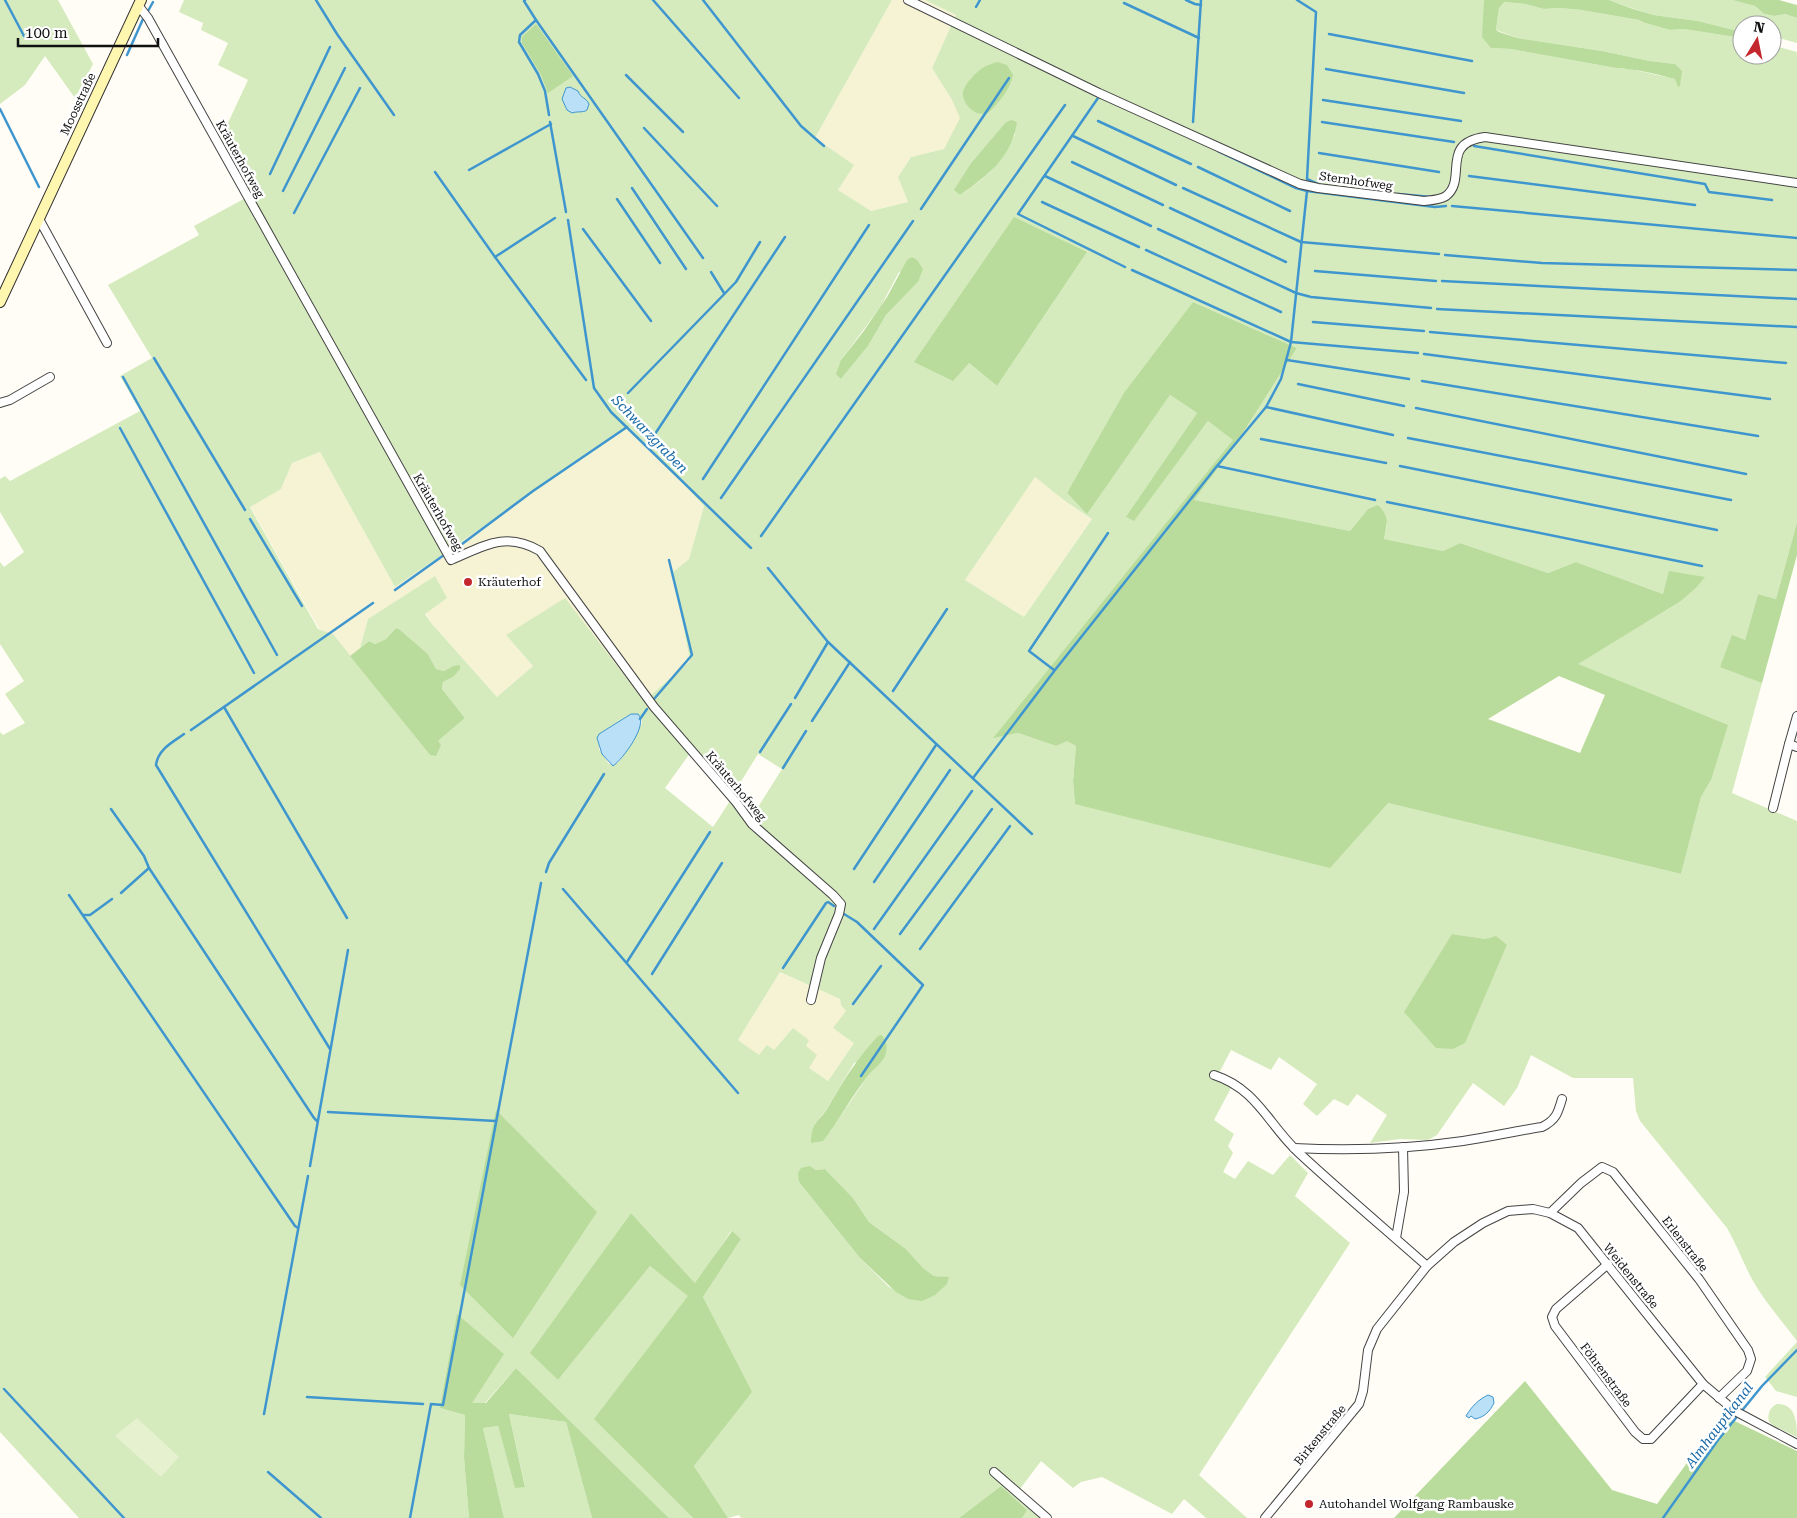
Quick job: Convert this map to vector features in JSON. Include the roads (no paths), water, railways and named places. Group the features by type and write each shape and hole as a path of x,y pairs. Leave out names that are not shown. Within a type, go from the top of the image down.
{"street":[{"name":"Sternhofweg","path":"908,0 1100,92 1300,184 1318,188 1424,201 1437,200 1448,195 1454,184 1457,160 1462,146 1471,139 1485,137 1797,183"},
{"name":"Moosstraße","path":"0,302 140,1"},
{"name":"Kräuterhofweg","path":"140,1 451,560 491,543 506,540 527,543 540,551 654,707 736,802 752,824 841,904 839,914 821,958 811,1000"},
{"path":"39,219 108,343"},
{"path":"0,403 10,400 50,377"},
{"path":"1773,808 1793,745 1797,716"},
{"path":"1214,1075 1234,1085 1261,1106 1294,1148 1427,1266"},
{"path":"1294,1148 1403,1147 1462,1141 1542,1127 1552,1122 1558,1114 1562,1099"},
{"path":"1396,1238 1404,1192 1403,1147"},
{"name":"Erlenstraße","path":"1550,1213 1602,1166 1613,1172 1698,1278 1748,1350 1751,1359 1747,1372 1719,1398"},
{"name":"Weidenstraße","path":"1427,1266 1461,1237 1508,1210 1533,1209 1550,1213 1578,1228 1703,1384 1734,1411 1797,1444"},
{"name":"Föhrenstraße","path":"1608,1264 1556,1309 1552,1317 1555,1326 1636,1432 1643,1439 1651,1439 1703,1384"},
{"name":"Birkenstraße","path":"1264,1518 1359,1404 1364,1391 1368,1350 1377,1329 1427,1266"},
{"path":"994,1472 1046,1518"}],"water":[{"path":"570,87 578,91 588,102 587,110 572,113 567,110 562,99 566,88"},
{"path":"631,714 638,714 640,719 638,733 623,756 613,766 602,754 597,738 599,734"},
{"path":"1488,1395 1493,1397 1494,1403 1487,1413 1475,1419 1471,1416 1469,1418 1466,1416 1475,1404"}],"waterway":[{"path":"5,0 24,36"},
{"path":"316,0 337,34 394,115"},
{"name":"Schwarzgraben","path":"525,0 536,20 520,35 519,42 538,74 545,91 549,115"},
{"path":"653,0 739,98"},
{"path":"703,0 801,126 824,146"},
{"path":"976,7 980,0"},
{"path":"1186,0 1201,5"},
{"path":"1193,122 1201,0"},
{"path":"1297,0 1316,12 1307,179 1320,185"},
{"path":"148,11 153,2"},
{"path":"1124,3 1199,38"},
{"path":"127,55 143,19"},
{"path":"536,20 703,258"},
{"path":"1329,34 1472,61"},
{"path":"270,174 330,47"},
{"path":"283,191 345,68"},
{"path":"1326,69 1464,93"},
{"path":"626,75 683,132"},
{"path":"921,209 1009,78"},
{"path":"294,213 360,88"},
{"path":"1103,97 1098,98 1018,214 1125,267"},
{"path":"1323,100 1461,121"},
{"path":"761,536 1065,105"},
{"path":"0,109 39,187"},
{"path":"1098,121 1191,164"},
{"name":"Schwarzgraben","path":"550,122 566,212"},
{"path":"1322,122 1454,142"},
{"path":"469,170 551,124"},
{"path":"644,128 717,206"},
{"path":"1073,136 1176,185"},
{"path":"1474,146 1705,184 1709,192 1772,200"},
{"path":"1218,151 1296,188 1307,191 1435,207 1446,206"},
{"path":"1319,153 1439,172"},
{"path":"1072,162 1163,205"},
{"path":"1198,167 1290,211"},
{"path":"435,172 586,380"},
{"path":"1045,176 1151,226"},
{"path":"1469,176 1695,205"},
{"path":"632,188 686,269"},
{"path":"1183,188 1301,242 1439,254"},
{"path":"973,778 1055,670 1266,407 1281,379 1291,342 1307,191"},
{"path":"1398,194 1432,197"},
{"path":"617,199 660,263"},
{"path":"1042,202 1139,247"},
{"path":"1452,206 1797,238"},
{"path":"1170,208 1286,262"},
{"path":"495,257 555,218"},
{"name":"Schwarzgraben","path":"568,220 594,388 611,412 751,548"},
{"path":"721,498 913,221"},
{"path":"703,479 869,225"},
{"path":"583,229 651,321"},
{"path":"1158,229 1296,293 1311,297 1431,308"},
{"path":"655,434 785,237"},
{"path":"628,393 736,282 760,242"},
{"path":"1146,250 1281,312"},
{"path":"1445,255 1542,263 1797,270"},
{"path":"1132,270 1291,342 1418,353"},
{"path":"1315,271 1436,281"},
{"path":"711,272 724,293"},
{"path":"1442,281 1797,299"},
{"path":"1437,309 1797,327"},
{"path":"1313,322 1424,331"},
{"path":"1430,332 1786,363"},
{"path":"1424,354 1770,399"},
{"path":"154,358 245,510"},
{"path":"1287,360 1409,379"},
{"path":"123,377 277,655"},
{"path":"1422,381 1758,436"},
{"path":"1298,384 1404,406"},
{"path":"1266,407 1393,435"},
{"path":"1416,408 1746,474"},
{"path":"454,550 533,491 627,427"},
{"path":"120,428 254,673"},
{"path":"1408,438 1731,500"},
{"path":"1261,439 1386,463"},
{"path":"1217,466 1375,500"},
{"path":"1400,466 1717,530"},
{"path":"1387,502 1702,566"},
{"path":"250,519 302,606"},
{"path":"1054,670 1029,651 1108,533"},
{"path":"395,590 444,555"},
{"path":"654,699 692,655 669,560"},
{"path":"768,568 828,642 1032,834"},
{"path":"191,730 373,603"},
{"path":"893,691 947,609"},
{"path":"795,698 828,642"},
{"path":"812,721 850,662"},
{"path":"760,752 791,704"},
{"path":"224,707 347,918"},
{"path":"640,719 647,709"},
{"path":"783,768 806,731"},
{"path":"184,734 163,750 157,759 156,765 330,1049"},
{"path":"854,869 936,745"},
{"path":"874,882 950,770"},
{"path":"546,872 549,863 604,774"},
{"path":"874,929 972,791"},
{"path":"111,809 144,856 149,868 317,1121"},
{"path":"900,934 992,809"},
{"path":"920,949 1010,826"},
{"path":"627,962 710,832"},
{"path":"652,974 722,863"},
{"path":"121,893 149,868"},
{"path":"410,1518 431,1404 443,1405 541,883"},
{"path":"563,889 738,1093"},
{"path":"69,895 298,1228"},
{"path":"83,915 90,915 112,899"},
{"path":"783,968 826,903 828,902 834,906"},
{"path":"844,914 857,922 923,985 861,1076"},
{"path":"310,1166 348,950"},
{"path":"853,1004 881,966"},
{"path":"328,1112 496,1121"},
{"path":"264,1414 308,1176"},
{"name":"Almhauptkanal","path":"1663,1518 1718,1440 1762,1386 1797,1350"},
{"path":"4,1389 124,1518"},
{"path":"307,1397 423,1404"},
{"path":"268,1472 321,1518"}],"place":[{"name":"Kräuterhof","path":"468,582"},
{"name":"Autohandel Wolfgang Rambauske","path":"1309,1504"}]}
